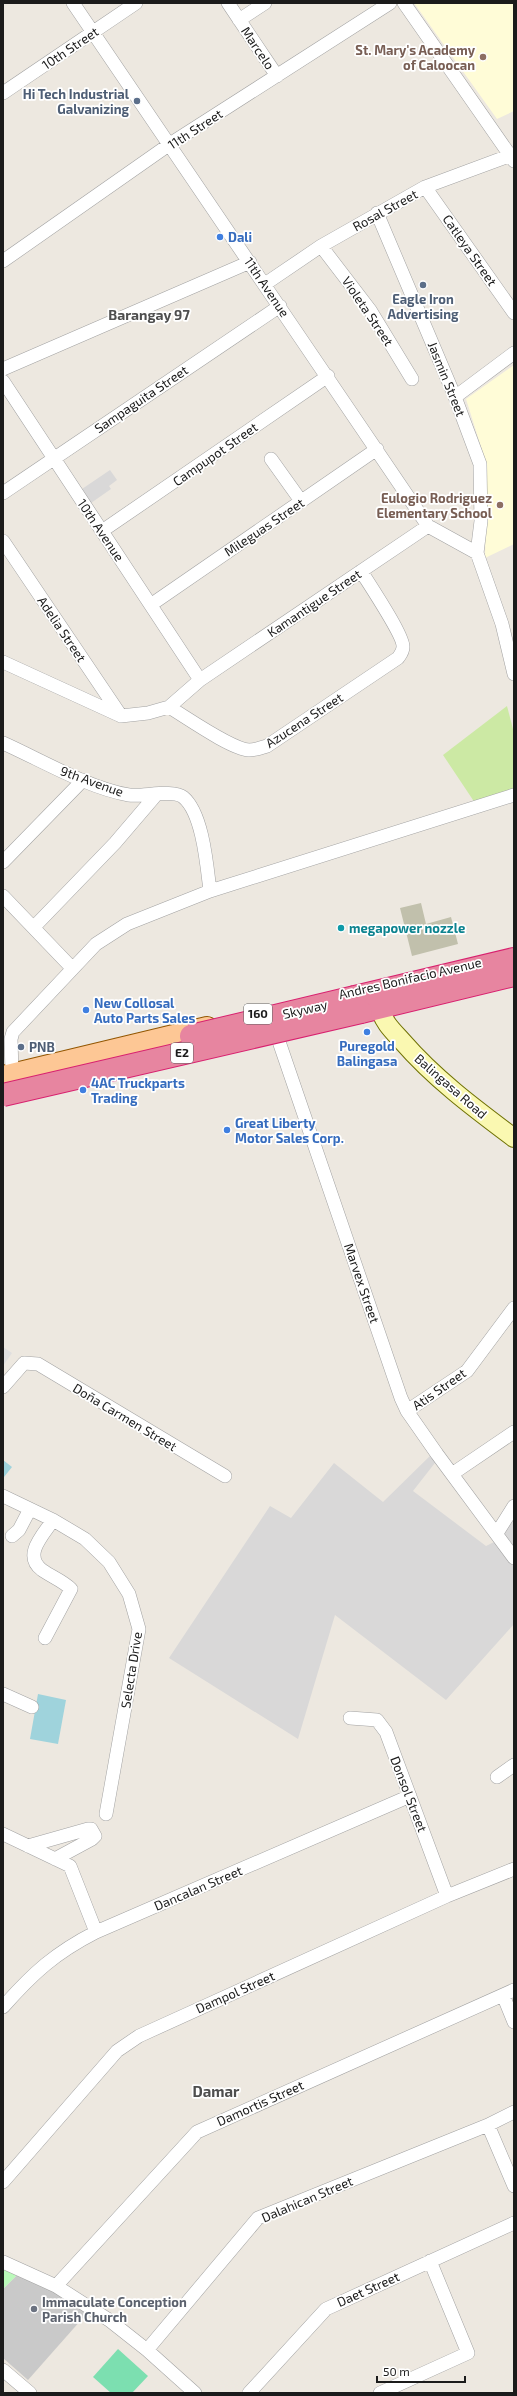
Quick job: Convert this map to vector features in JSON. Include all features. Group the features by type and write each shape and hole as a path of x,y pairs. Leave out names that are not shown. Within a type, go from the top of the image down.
{"highway":[{"name":"Skyway","path":"6,1076 514,958"},
{"name":"Skyway","path":"3,1095 514,975"}],"main road":[{"name":"Andres Bonifacio Avenue","path":"6,1076 514,953"},
{"name":"Andres Bonifacio Avenue","path":"3,1099 276,1033 514,978"}],"street":[{"name":"11th Avenue","path":"73,3 328,376 428,526 477,553"},
{"name":"10th Street","path":"3,94 136,3"},
{"name":"Marcelo","path":"228,3 277,76"},
{"name":"Marcelo","path":"239,20 265,3"},
{"name":"11th Street","path":"3,261 170,144 390,3"},
{"path":"404,3 513,157"},
{"name":"Rosal Street","path":"265,284 321,246 425,187 513,157"},
{"name":"Catleya Street","path":"425,187 514,313"},
{"name":"Jasmin Street","path":"377,213 455,397 480,464 481,521 477,553"},
{"name":"Violeta Street","path":"321,246 370,310 412,379"},
{"path":"3,369 250,262"},
{"name":"Sampaguita Street","path":"3,493 280,306"},
{"path":"455,397 514,353"},
{"name":"Campupot Street","path":"102,531 328,376"},
{"name":"10th Avenue","path":"3,381 53,459 152,604 200,680"},
{"name":"Mileguas Street","path":"152,604 377,449"},
{"path":"271,458 301,501"},
{"name":"Kamantigue Street","path":"169,707 200,680 428,526"},
{"name":"Adelia Street","path":"3,541 122,716"},
{"path":"477,553 502,624 514,674"},
{"name":"Azucena Street","path":"169,707 234,745 249,750 258,749 267,746 398,658 404,648 402,641 361,571"},
{"path":"3,662 122,716 148,713 169,707"},
{"name":"9th Avenue","path":"3,742 83,780 129,795 174,793 183,796 195,815 202,837 210,891"},
{"path":"3,862 83,780"},
{"path":"34,927 115,843 156,795"},
{"path":"6,1076 13,1032 96,944 127,924 210,891 514,795"},
{"path":"3,896 72,968"},
{"name":"Balingasa Road","path":"380,1009 384,1021 425,1067 461,1098 514,1138"},
{"name":"Marvex Street","path":"268,1012 407,1411 514,1558"},
{"name":"Atis Street","path":"407,1411 467,1371 514,1308"},
{"name":"Doña Carmen Street","path":"3,1386 24,1362 38,1364 225,1476"},
{"path":"452,1474 514,1432"},
{"name":"Selecta Drive","path":"3,1496 53,1520 86,1539 109,1562 129,1594 140,1629 106,1814"},
{"path":"497,1533 514,1506"},
{"path":"12,1536 19,1530 30,1509"},
{"path":"45,1638 71,1589 41,1569 34,1560 33,1554 35,1546 53,1520"},
{"path":"3,1694 32,1707"},
{"name":"Donsol Street","path":"350,1718 377,1720 386,1732 447,1896"},
{"path":"497,1777 514,1765"},
{"name":"Dancalan Street","path":"3,2008 28,1979 66,1948 96,1932 410,1796"},
{"path":"28,1846 88,1829 94,1832 92,1839 56,1859"},
{"path":"3,1834 70,1866 96,1932"},
{"name":"Dampol Street","path":"3,2182 117,2051 139,2036 447,1896 514,1869"},
{"path":"509,1992 514,2022"},
{"name":"Damortis Street","path":"56,2286 197,2132 509,1992"},
{"name":"Dalahican Street","path":"147,2350 258,2218 488,2125 514,2112"},
{"path":"488,2125 514,2186"},
{"name":"Daet Street","path":"249,2393 326,2309 514,2223"},
{"path":"380,2393 468,2353 430,2261"},
{"path":"3,2262 56,2286 109,2320 147,2350 194,2393"},
{"path":"3,2370 30,2393"}],"shaded area":[{"name":"St. Mary's Academy of Caloocan","path":"414,3 514,3 514,111 497,119"},
{"path":"514,365 514,544 485,558 487,466 466,399"},
{"path":"110,470 117,480 109,486 111,489 91,503 82,489"},
{"path":"421,903 426,924 451,917 458,944 412,956 400,908"},
{"path":"3,1347 12,1353 3,1366"},
{"path":"433,1453 438,1459 413,1491 486,1546 498,1540 514,1565 514,1624 446,1700 335,1615 298,1739 169,1658 270,1506 291,1518 334,1463 383,1502"},
{"path":"514,1513 514,1550 503,1533"},
{"path":"19,2273 89,2311 28,2380 3,2358 3,2289"}],"green space":[{"path":"507,706 514,733 514,791 475,803 443,755"},
{"path":"3,2266 19,2273 3,2289"},
{"path":"118,2349 148,2376 132,2393 111,2393 93,2377"}],"water":[{"path":"3,1460 12,1467 4,1477 3,1477"},
{"path":"38,1694 66,1700 58,1744 30,1739"}],"place":[{"name":"St. Mary's Academy of Caloocan","path":"483,57"},
{"name":"Hi Tech Industrial Galvanizing","path":"137,101"},
{"name":"Dali","path":"220,237"},
{"name":"Eagle Iron Advertising","path":"423,285"},
{"name":"Eulogio Rodriguez Elementary School","path":"500,505"},
{"name":"megapower nozzle","path":"341,928"},
{"name":"New Collosal Auto Parts Sales","path":"86,1010"},
{"name":"Puregold Balingasa","path":"367,1032"},
{"name":"PNB","path":"21,1047"},
{"name":"4AC Truckparts Trading","path":"83,1090"},
{"name":"Great Liberty Motor Sales Corp.","path":"227,1130"},
{"name":"Immaculate Conception Parish Church","path":"34,2309"}],"district":[{"name":"Barangay 97","path":"149,315"},
{"name":"Damar","path":"216,2092"}]}
